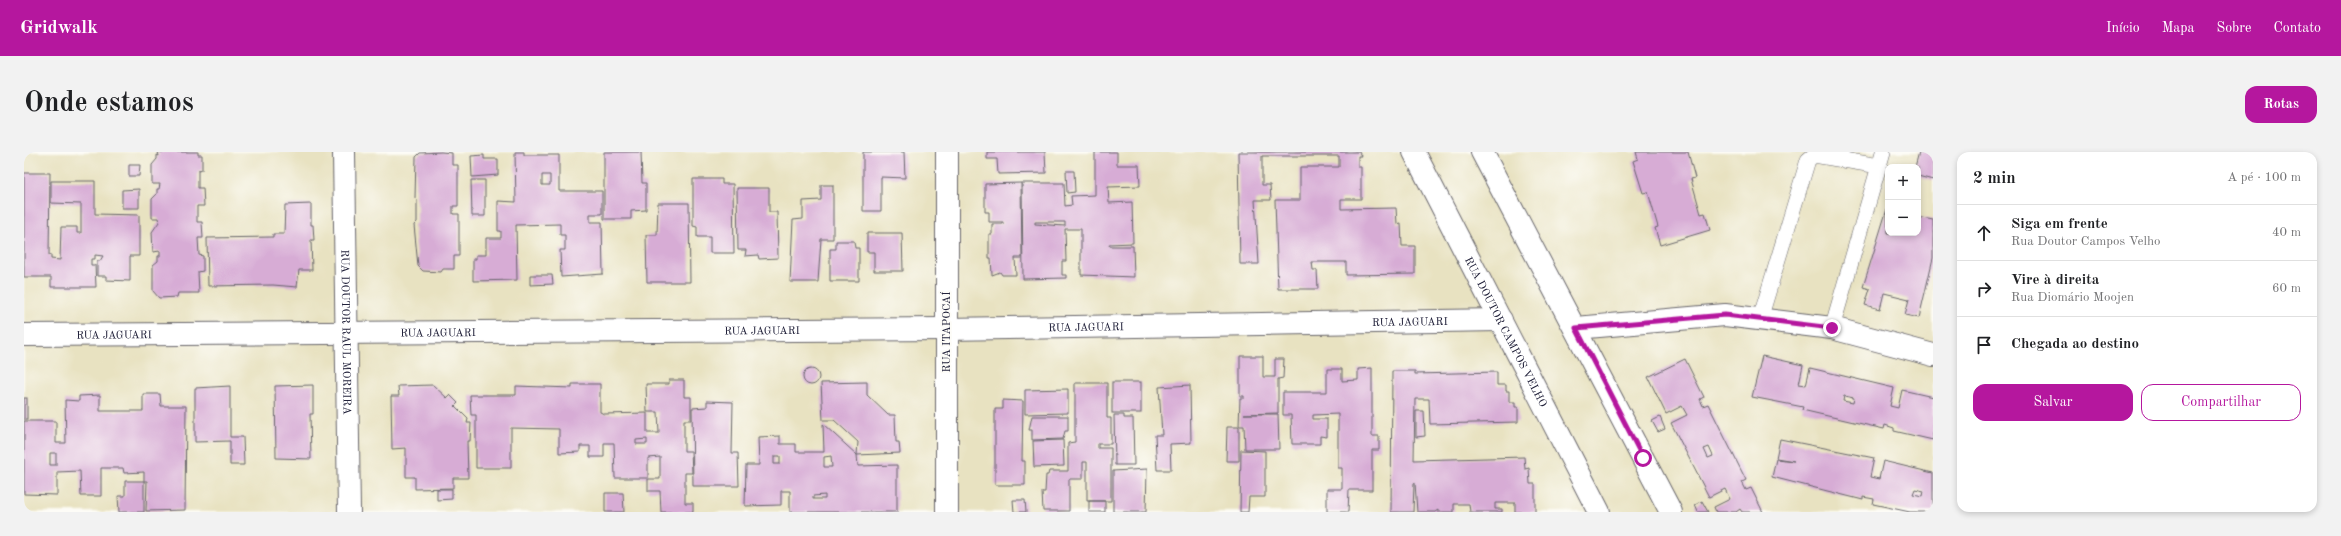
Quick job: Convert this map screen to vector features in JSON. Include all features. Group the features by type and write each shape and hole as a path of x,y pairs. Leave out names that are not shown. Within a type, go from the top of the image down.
{"street":[{"name":"RUA DOUTOR RAUL MOREIRA","path":"344,152 349,512"},
{"name":"RUA ITAPOCAÍ","path":"947,152 947,512"},
{"name":"RUA DOUTOR CAMPOS VELHO","path":"1414,152 1599,512"},
{"path":"1482,152 1576,328 1671,512"},
{"path":"1576,328 1725,315 1832,328 1932,352"},
{"name":"RUA JAGUARI","path":"24,335 946,329 1501,320"}],"lane":[{"path":"1760,319 1808,160 1814,155 1881,159 1832,328"}],"building":[{"path":"158,152 198,152 198,155 202,155 202,170 198,171 198,188 203,188 204,206 197,206 197,222 202,222 203,238 198,238 199,255 203,256 203,271 198,272 199,293 178,293 177,297 159,298 153,291 153,265 158,261 158,256 160,256 160,251 153,252 152,232 159,222 158,218 152,218 152,199 157,194 157,189 159,189 160,184 152,184 152,165 157,159 157,155 159,156"},
{"path":"515,152 524,152 524,155 559,155 559,191 602,191 602,214 590,214 590,222 602,222 603,274 561,277 560,250 565,250 565,235 560,235 560,224 516,225 517,280 473,281 473,259 476,259 476,255 486,255 486,238 501,238 501,231 498,231 498,201 516,202","holes":["542,175 550,175 550,185 542,185"]},
{"path":"604,152 641,152 642,183 646,183 646,210 631,211 631,219 604,219"},
{"path":"863,152 904,152 905,178 881,177 881,211 863,211"},
{"path":"987,152 1045,152 1046,173 998,174 997,159 987,159"},
{"path":"1095,152 1117,152 1117,165 1139,165 1140,186 1108,187 1109,203 1132,202 1133,243 1109,244 1110,246 1133,246 1134,277 1081,275 1081,229 1065,229 1066,261 1062,261 1062,275 1066,275 1066,278 1023,279 1022,183 1064,183 1065,206 1072,205 1071,196 1095,195","holes":["1035,222 1065,222 1065,226 1035,224"]},
{"path":"1238,152 1359,152 1361,156 1358,156 1358,167 1361,167 1361,199 1341,199 1341,209 1396,208 1397,224 1401,223 1402,246 1415,246 1415,274 1346,275 1346,262 1312,262 1313,270 1317,270 1318,289 1278,289 1275,200 1300,200 1300,167 1339,167 1339,156 1262,156 1262,185 1270,185 1271,200 1255,200 1259,264 1240,264"},
{"path":"1636,152 1688,152 1695,178 1691,179 1701,214 1705,213 1710,230 1660,245 1655,228 1658,227 1648,192 1643,193 1633,161 1638,159"},
{"path":"1919,152 1933,152 1933,180 1921,177 1921,164 1916,164"},
{"path":"420,153 452,153 452,165 458,165 458,206 453,206 453,214 459,214 459,256 454,256 454,269 443,269 441,272 423,271 418,266 414,225 417,222 417,200 415,198 416,157"},
{"path":"484,155 484,159 498,159 498,175 472,177 471,156"},
{"path":"129,165 140,165 139,176 129,176"},
{"path":"1066,171 1074,171 1075,192 1067,193"},
{"path":"24,173 50,173 49,255 51,255 51,259 60,260 61,227 77,227 77,233 81,233 81,204 51,203 51,181 95,181 95,214 139,215 139,256 130,256 130,281 106,280 106,276 97,276 97,261 100,261 103,256 95,255 95,259 91,259 91,265 95,265 96,287 51,287 51,277 24,277"},
{"path":"693,179 722,179 722,184 733,184 734,253 710,253 710,237 697,237 697,227 693,226"},
{"path":"471,180 485,180 485,216 472,216"},
{"path":"1021,183 1022,258 1015,258 1016,275 1002,275 1000,272 992,275 991,258 989,258 989,234 992,234 992,224 1003,224 1003,222 989,222 989,212 985,212 985,184"},
{"path":"821,185 833,185 833,239 821,239 818,282 790,282 793,220 803,219 803,201 821,200"},
{"path":"737,188 769,188 769,212 777,212 778,258 759,259 758,255 745,256 746,250 738,250"},
{"path":"139,189 139,208 122,208 122,190"},
{"path":"658,203 689,203 690,282 647,282 646,235 657,235"},
{"path":"311,204 311,225 313,225 314,240 311,240 312,270 299,270 297,287 273,285 208,286 207,238 273,237 273,234 284,234 285,205"},
{"path":"1885,216 1885,236 1921,236 1921,218 1933,220 1933,258 1919,318 1905,315 1909,299 1884,293 1880,309 1865,305 1870,289 1863,287"},
{"path":"867,233 902,233 903,271 874,271 874,252 867,252"},
{"path":"836,241 854,241 855,248 859,248 859,281 830,281 830,249 836,249"},
{"path":"530,275 552,275 553,284 530,285"},
{"path":"1240,356 1263,356 1263,377 1275,377 1275,359 1284,359 1283,378 1278,379 1278,413 1244,414 1278,414 1279,449 1245,449 1244,426 1239,426 1240,398 1244,398 1244,396 1240,396"},
{"path":"1762,356 1803,365 1799,384 1806,385 1810,368 1894,388 1890,406 1898,408 1902,390 1933,397 1933,440 1894,431 1894,428 1885,425 1884,429 1802,410 1803,407 1752,397","holes":["1844,396 1854,398 1853,403 1843,401"]},
{"path":"1685,359 1704,397 1700,399 1703,406 1708,404 1746,480 1742,482 1746,490 1751,488 1763,512 1742,512 1740,509 1736,512 1716,512 1714,507 1730,499 1725,489 1709,497 1671,423 1687,415 1682,406 1666,414 1648,377","holes":["1709,447 1713,456 1708,458 1704,449"]},
{"path":"1372,368 1372,436 1379,436 1379,450 1372,450 1372,490 1349,490 1348,512 1327,512 1327,489 1342,489 1342,468 1338,468 1338,414 1313,415 1313,419 1327,419 1327,437 1320,436 1320,444 1292,444 1291,415 1283,415 1283,392 1327,392 1327,369 1342,369 1342,381 1358,380 1358,369"},
{"path":"811,369 817,371 819,377 817,383 811,385 805,383 803,377 805,371"},
{"path":"1392,371 1415,371 1415,374 1497,372 1497,385 1506,385 1506,391 1509,391 1509,402 1515,402 1515,407 1518,407 1518,422 1430,424 1429,399 1415,399 1414,460 1524,457 1525,469 1529,468 1530,484 1535,484 1535,512 1515,512 1515,503 1495,503 1495,509 1502,509 1502,512 1470,512 1469,504 1454,504 1454,512 1438,512 1438,510 1435,512 1417,512 1414,483 1413,512 1391,512"},
{"path":"669,380 684,380 684,397 691,397 691,420 684,420 684,451 691,451 692,473 685,473 685,503 693,503 693,512 661,512 660,491 648,491 648,479 660,479 660,457 648,458 648,478 615,478 614,443 604,443 604,457 590,457 590,446 580,446 580,452 559,453 559,429 511,428 511,468 476,468 476,415 471,415 470,395 516,395 516,386 572,388 572,384 600,384 600,412 604,414 647,413 647,433 659,433 658,412 647,412 646,384 669,384","holes":["647,439 647,444 636,444 636,440"]},
{"path":"867,382 867,395 888,415 895,415 896,442 899,442 900,453 857,455 858,442 834,420 823,420 821,383"},
{"path":"1112,382 1141,382 1141,413 1112,413"},
{"path":"1075,383 1107,383 1107,418 1111,418 1111,444 1098,444 1098,448 1111,448 1111,501 1087,501 1087,462 1083,462 1083,479 1069,479 1069,511 1043,511 1042,492 1045,492 1046,475 1048,475 1049,471 1068,471 1068,443 1075,442"},
{"path":"313,385 313,414 310,414 311,459 276,458 275,386"},
{"path":"433,385 447,398 450,395 458,403 455,406 468,419 467,423 471,423 470,441 467,441 468,478 453,478 453,488 415,489 415,477 406,477 406,448 392,449 391,396 399,396 398,386"},
{"path":"1190,385 1191,443 1170,444 1171,470 1157,470 1155,435 1162,435 1159,387"},
{"path":"230,386 230,437 243,437 244,465 230,465 230,441 195,442 195,388"},
{"path":"1068,389 1068,413 1025,414 1025,390"},
{"path":"143,394 160,394 161,406 186,406 185,510 146,511 147,481 144,481 144,472 124,473 123,468 101,468 101,496 81,496 80,471 57,472 57,495 24,494 24,421 56,421 56,443 66,443 65,400 79,401 79,396 100,395 100,411 143,411","holes":["50,453 56,453 56,465 50,465"]},
{"path":"24,398 27,398 27,419 24,419"},
{"path":"1003,400 1023,401 1022,461 1025,461 1025,485 995,485 995,409 1003,409"},
{"path":"707,401 733,402 732,453 738,453 739,486 693,486 692,408 707,407"},
{"path":"1416,411 1424,411 1425,436 1416,437"},
{"path":"1114,415 1124,415 1124,418 1133,418 1134,465 1115,465"},
{"path":"1032,416 1068,416 1068,431 1065,431 1063,439 1032,440 1032,430 1029,430"},
{"path":"1660,417 1665,429 1658,432 1652,421"},
{"path":"823,424 857,455 858,466 897,465 897,512 790,512 790,491 781,491 781,505 745,506 746,465 759,465 758,437 780,436 780,444 796,444 796,452 824,452","holes":["774,456 780,456 780,464 774,464","831,456 832,467 824,467 824,457","825,495 825,499 813,499 813,496"]},
{"path":"1227,427 1239,427 1239,461 1226,461"},
{"path":"1780,439 1874,458 1870,477 1879,479 1883,461 1933,473 1933,512 1910,512 1873,504 1874,499 1863,497 1863,500 1772,477 1776,459 1794,461 1776,458","holes":["1915,489 1924,491 1923,496 1913,494"]},
{"path":"1063,440 1064,466 1034,467 1033,441"},
{"path":"1241,450 1265,451 1265,497 1249,497 1248,512 1240,512"},
{"path":"1147,469 1146,512 1113,512 1113,471"},
{"path":"125,481 144,481 144,512 119,512 118,496 125,496"},
{"path":"437,489 452,489 452,499 437,500"},
{"path":"605,493 623,493 624,512 605,512"},
{"path":"1013,500 1025,500 1026,512 1014,512"},
{"path":"1089,501 1105,501 1105,512 1089,512"},
{"path":"1702,501 1708,512 1698,512 1695,505"}],"route":[{"path":"1643,458 1576,328 1725,315 1832,328"}]}
